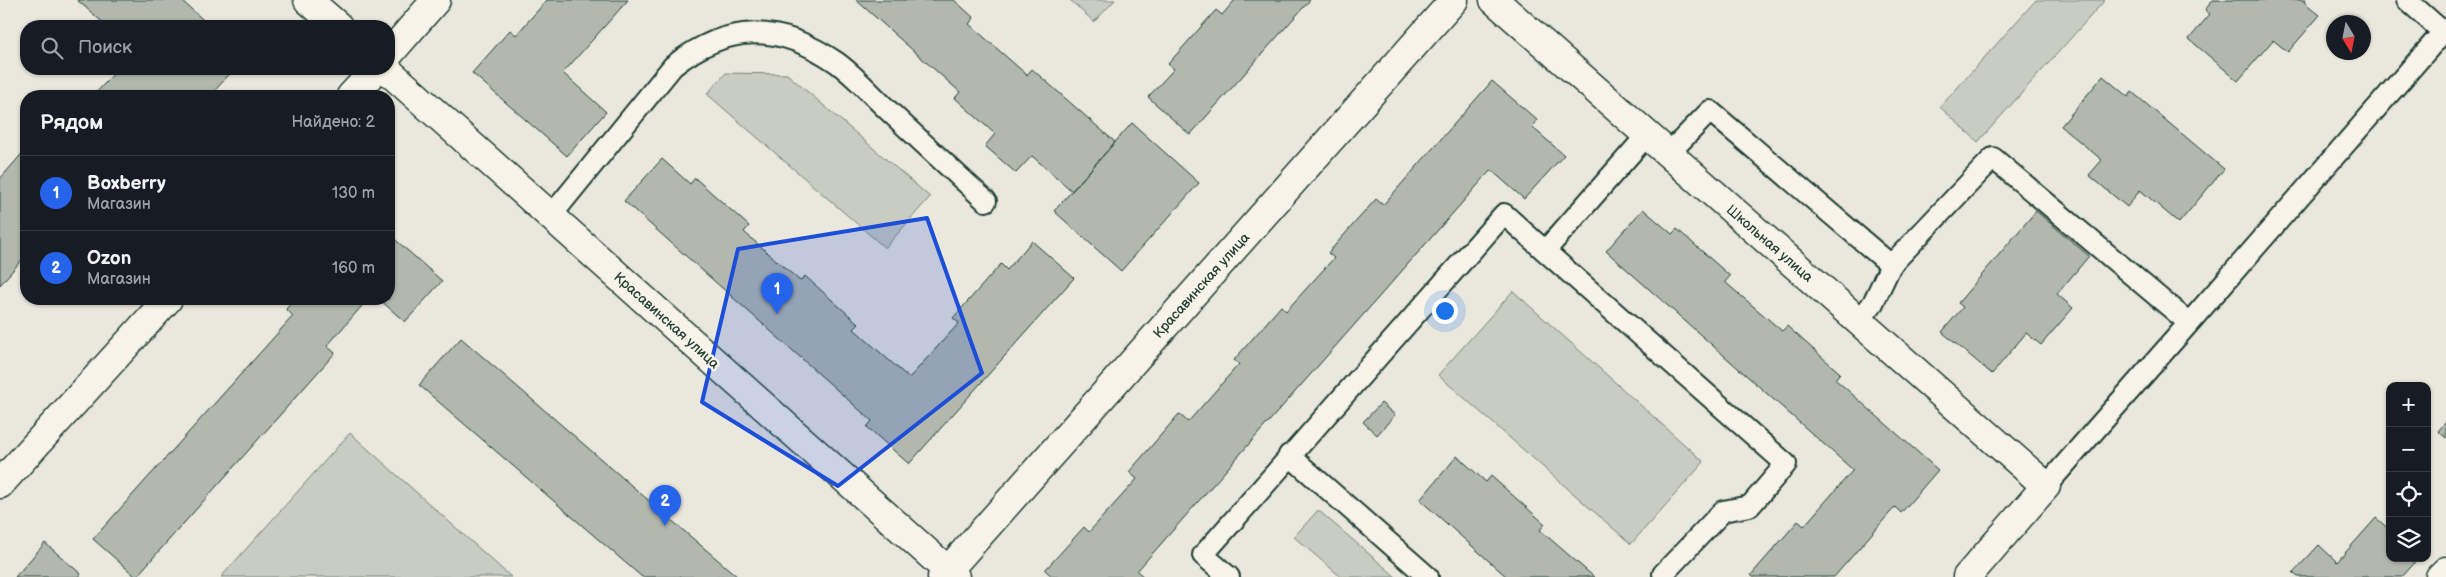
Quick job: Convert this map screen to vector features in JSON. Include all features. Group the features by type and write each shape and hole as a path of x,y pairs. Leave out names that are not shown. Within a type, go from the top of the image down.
{"street":[{"path":"308,0 331,20"},
{"path":"395,47 436,0"},
{"name":"Красавинская улица","path":"393,75 948,575 1454,0"},
{"name":"Школьная улица","path":"1494,0 2046,486"},
{"path":"357,90 370,75"},
{"path":"0,484 163,305"},
{"path":"1967,577 2046,486"},
{"path":"2440,577 2446,571"}],"lane":[{"path":"2046,486 2443,32 2407,0"},
{"path":"550,216 673,66 693,50 734,34 770,34 802,41 837,63 986,202"},
{"path":"1668,154 1710,111 1891,265"},
{"path":"1545,251 1647,135"},
{"path":"1859,321 1873,303 1891,265 1993,158 2189,323"},
{"path":"1229,577 1203,555 1289,455 1504,214 1786,464 1750,506 1722,511 1663,574"},
{"path":"1289,455 1428,577"}],"highlighted area":[{"path":"927,218 982,373 838,486 702,402 738,249"}],"shaded area":[{"path":"1070,0 1115,0 1094,22"},
{"path":"2036,0 2105,0 1978,142 1940,107"},
{"path":"726,73 787,74 930,197 885,248 707,94"},
{"path":"1513,291 1704,462 1631,544 1438,375"},
{"path":"350,433 511,577 221,577"},
{"path":"1318,510 1396,577 1341,577 1294,537"}],"building":[{"path":"77,0 181,0 203,20 100,20"},
{"path":"547,0 628,0 563,73 606,112 567,156 472,73 510,30 516,35"},
{"path":"856,0 954,0 974,18 969,24 1027,75 1032,69 1115,142 1072,191 1032,156 1016,173 985,146 995,134 955,98 960,92"},
{"path":"1235,0 1310,0 1190,135 1148,97 1174,69 1168,64 1216,10 1222,15"},
{"path":"2213,0 2305,0 2304,2 2320,15 2288,52 2273,40 2238,81 2189,39 2210,14 2205,10"},
{"path":"112,75 229,75 215,90 99,90"},
{"path":"2103,76 2128,97 2132,92 2224,169 2179,223 2140,190 2127,207 2089,175 2102,160 2061,126"},
{"path":"1492,81 1537,120 1532,127 1564,155 1524,199 1491,170 1137,571 1144,577 1053,577 1045,570 1084,527 1089,532 1137,479 1129,472 1179,414 1188,422 1239,364 1234,360 1281,306 1286,311 1334,258 1328,253 1376,199 1383,205"},
{"path":"1132,123 1199,183 1121,271 1054,211"},
{"path":"20,156 20,262 0,285 0,179"},
{"path":"662,159 690,184 695,178 749,226 744,232 800,281 805,276 859,324 854,329 909,378 959,323 953,318 1001,264 1007,270 1032,241 1074,278 909,464 867,427 872,421 624,201"},
{"path":"1643,209 1672,234 1677,229 1730,276 1725,282 1782,331 1787,326 1840,373 1835,379 1938,470 1901,513 1895,507 1834,577 1753,577 1751,575 1798,521 1804,526 1853,470 1606,251"},
{"path":"2036,211 2089,256 2057,294 2073,308 2041,345 2026,333 1992,374 1942,332 1963,307 1958,303"},
{"path":"395,239 442,281 405,322 386,305 395,305"},
{"path":"290,305 363,305 327,346 335,353 136,577 93,539 293,316 286,309"},
{"path":"461,338 738,577 642,577 419,385"},
{"path":"1381,403 1395,415 1377,435 1363,422"},
{"path":"2446,422 2446,438 2438,431"},
{"path":"1457,456 1486,482 1491,476 1545,524 1540,530 1594,577 1507,577 1420,500"},
{"path":"2376,518 2386,527 2386,562 2415,562 2402,577 2298,577 2293,573 2319,545 2337,562"},
{"path":"45,543 81,574 79,577 15,577"}],"place":[{"name":"Boxberry","path":"777,314"},
{"name":"Ozon","path":"665,526"}]}
